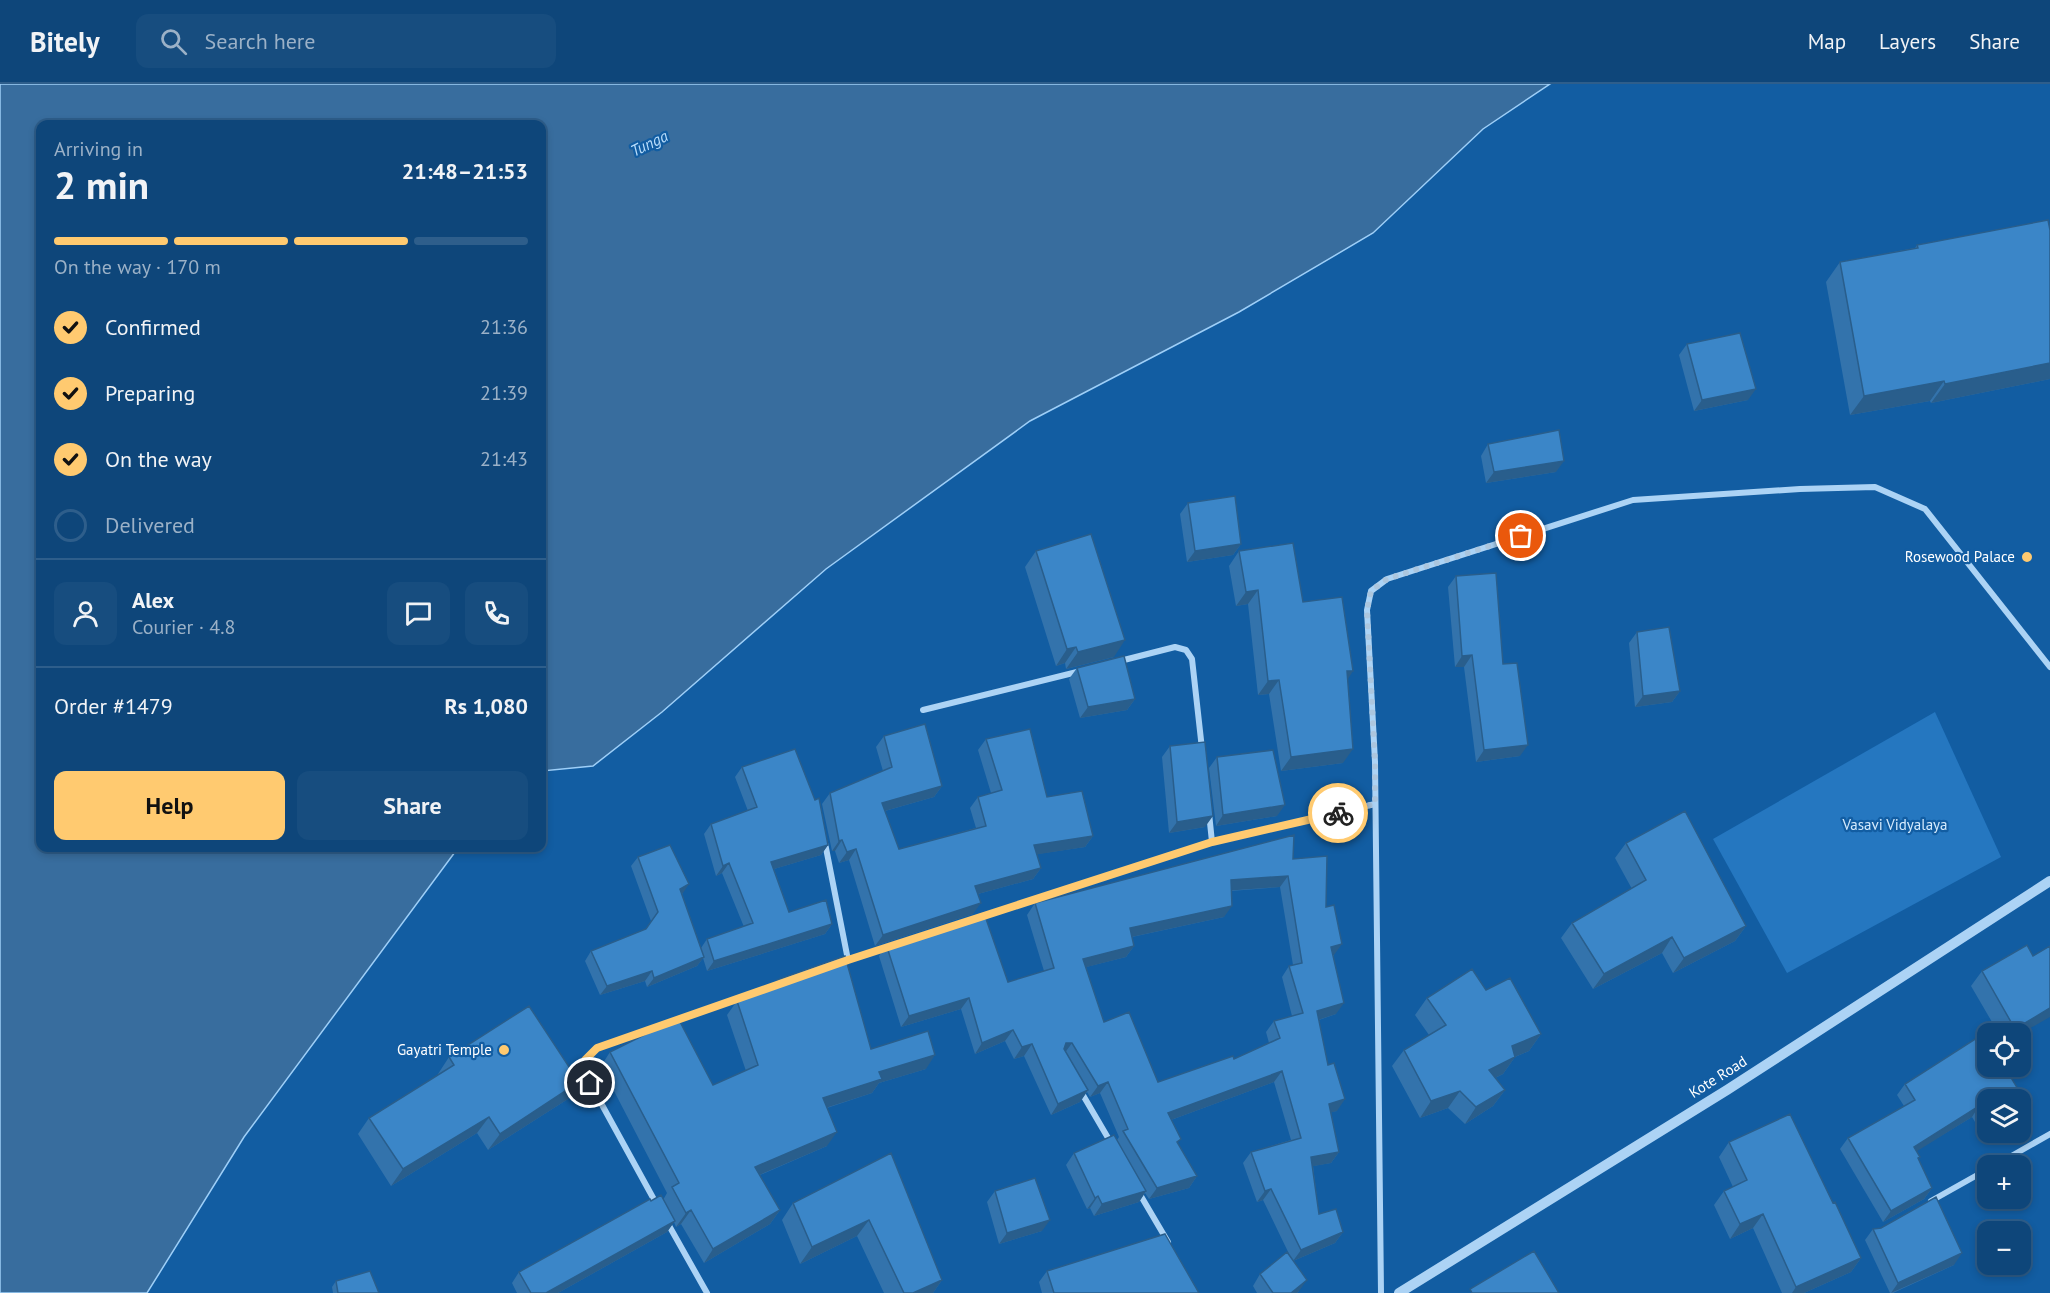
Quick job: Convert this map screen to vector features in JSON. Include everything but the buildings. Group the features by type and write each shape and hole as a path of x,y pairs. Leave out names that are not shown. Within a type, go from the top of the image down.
{"street":[{"path":"1381,1293 1375,762 1367,610 1371,591 1387,579 1633,500 1800,489 1875,487 1925,509 2050,667"},
{"path":"1118,662 1175,647 1186,650 1192,659 1203,762"},
{"path":"923,710 1083,670"},
{"path":"973,920 1212,842 1375,804"},
{"path":"1208,808 1212,842"},
{"path":"823,835 848,960"},
{"name":"Kote Road","path":"1399,1293 1727,1090 2050,881"},
{"path":"837,964 894,945"},
{"path":"707,1293 600,1104 590,1083 585,1060 597,1048 783,983"},
{"path":"1073,1078 1114,1150"},
{"path":"2013,1155 2050,1134"},
{"path":"1919,1207 1977,1175"},
{"path":"1132,1181 1174,1252"}],"green space":[{"name":"Vasavi Vidyalaya","path":"1935,712 2001,857 1787,973 1713,839"}],"water":[{"name":"Tunga","path":"0,84 1550,84 1483,129 1373,233 1239,312 1030,421 826,569 662,712 593,766 546,771 546,120 36,120 36,852 455,852 244,1137 147,1293 0,1293"}],"way so far":[{"path":"1338,813 1375,804 1367,610 1371,591 1387,579 1521,536"}],"place":[{"name":"Rosewood Palace","path":"2027,557"},
{"name":"Gayatri Temple","path":"504,1050"}],"route":[{"path":"590,1083 585,1060 597,1048 848,960 1212,842 1338,813"}]}
